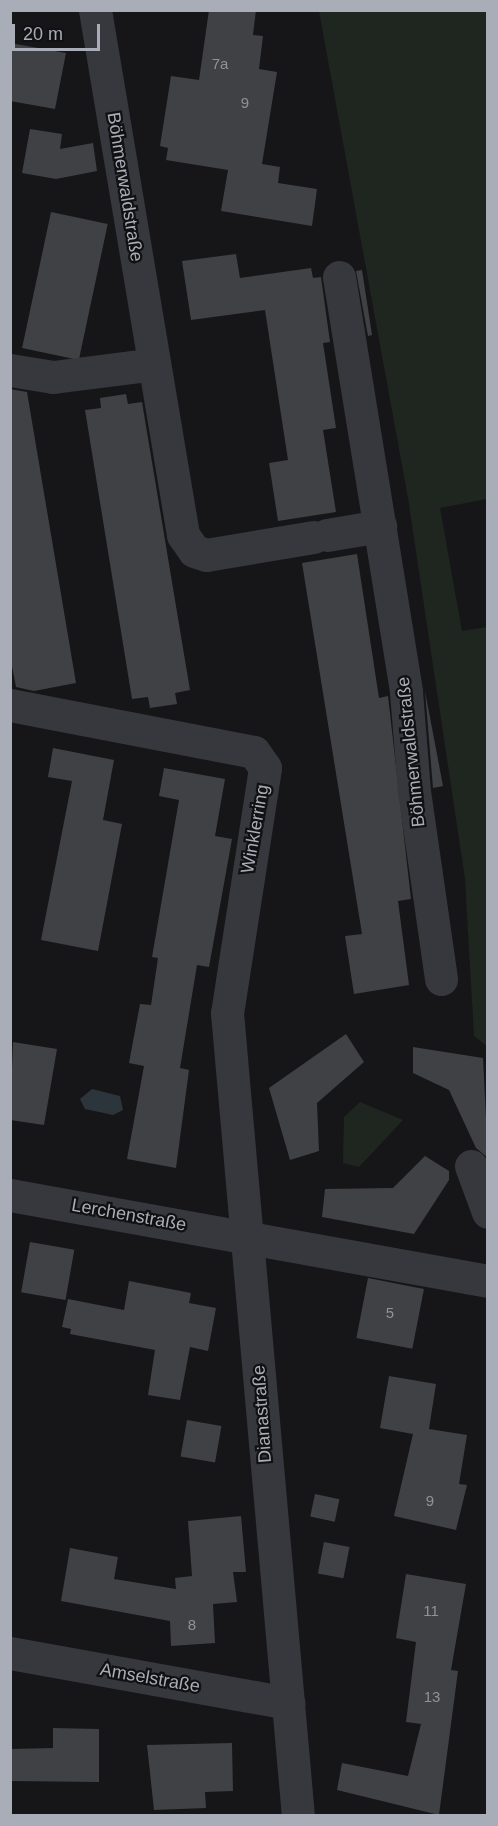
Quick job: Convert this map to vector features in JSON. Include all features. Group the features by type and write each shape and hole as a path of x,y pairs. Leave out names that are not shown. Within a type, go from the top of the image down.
{"street":[{"name":"Böhmerwaldstraße","path":"95,10 183,535 194,551 206,555 380,526"},
{"name":"Böhmerwaldstraße","path":"339,277 380,526 441,979"},
{"path":"10,370 53,377 154,364"},
{"name":"Winklerring","path":"10,705 254,752 263,759 227,1013"},
{"name":"Dianastraße","path":"227,1013 298,1815"},
{"path":"471,1166 488,1212"},
{"name":"Lerchenstraße","path":"10,1195 248,1235 488,1281"},
{"name":"Amselstraße","path":"10,1653 289,1703"}],"shaded area":[{"path":"319,11 487,11 487,499 440,508 462,631 487,627 487,1046 474,1036 465,879 408,498"},
{"path":"92,1089 120,1096 123,1110 113,1115 85,1109 80,1099"},
{"path":"360,1102 403,1120 359,1167 343,1163 344,1117"}],"building":[{"path":"209,10 256,10 253,35 263,36 259,69 277,72 262,164 280,167 278,183 317,189 312,226 221,211 228,170 166,160 168,148 160,146 171,76 199,80"},
{"path":"10,43 66,53 55,109 10,101"},
{"path":"30,129 62,134 60,149 93,143 97,171 56,179 22,173"},
{"path":"51,212 108,224 79,360 22,348"},
{"path":"236,254 240,278 311,268 313,278 321,277 330,342 323,343 336,428 323,430 336,512 278,521 269,463 288,460 265,310 191,320 182,261"},
{"path":"362,270 372,335 368,336 356,271"},
{"path":"10,389 27,392 76,683 34,691 16,687 10,656"},
{"path":"126,394 128,404 142,402 190,690 175,693 177,704 150,708 148,697 132,699 85,410 101,408 100,398"},
{"path":"357,554 379,698 388,696 411,899 398,901 409,985 354,994 345,936 362,934 302,563"},
{"path":"425,691 443,786 433,788"},
{"path":"53,748 114,760 103,820 122,824 98,951 41,940 72,781 48,777"},
{"path":"164,768 225,779 215,836 232,839 209,967 197,965 180,1068 189,1070 176,1168 127,1159 144,1066 129,1063 140,1004 151,1005 158,958 152,957 179,800 159,796"},
{"path":"346,1034 364,1062 317,1103 319,1151 290,1160 269,1088"},
{"path":"13,1042 57,1049 44,1125 10,1120"},
{"path":"413,1047 483,1058 488,1158 476,1148 449,1090 413,1073"},
{"path":"425,1156 449,1171 449,1180 414,1234 322,1217 325,1189 393,1188"},
{"path":"30,1242 74,1250 65,1300 21,1292"},
{"path":"368,1278 424,1289 412,1349 356,1338"},
{"path":"129,1281 191,1293 189,1303 216,1308 208,1351 190,1347 180,1400 148,1395 155,1350 70,1334 71,1329 62,1327 68,1299 124,1310"},
{"path":"389,1376 436,1384 429,1429 467,1435 459,1484 467,1485 456,1530 394,1516 413,1434 380,1428"},
{"path":"187,1420 221,1426 215,1463 181,1456"},
{"path":"315,1494 339,1499 335,1522 310,1516"},
{"path":"241,1516 246,1572 233,1572 237,1602 213,1604 215,1643 171,1646 170,1621 61,1601 70,1548 118,1557 114,1579 176,1589 175,1578 192,1576 188,1521"},
{"path":"324,1542 350,1547 343,1578 318,1573"},
{"path":"406,1574 466,1584 451,1670 458,1671 439,1815 337,1790 342,1763 408,1776 421,1724 406,1722 416,1642 396,1638"},
{"path":"53,1728 99,1729 99,1782 10,1781 10,1749 53,1748"},
{"path":"232,1743 233,1791 205,1792 206,1808 154,1810 147,1745"}]}
